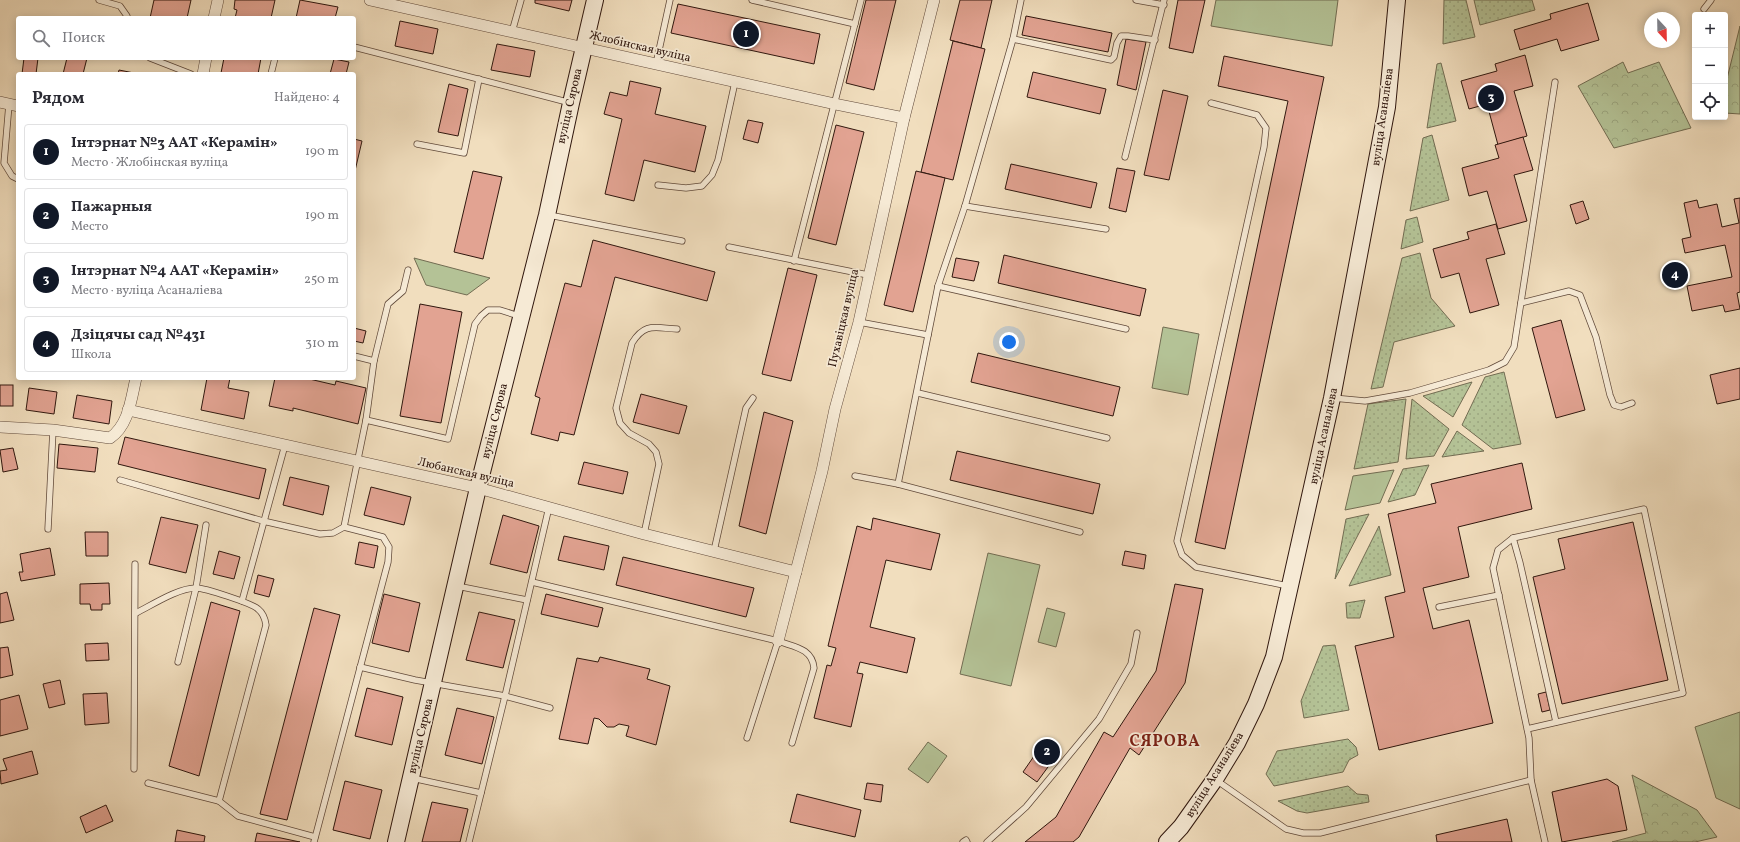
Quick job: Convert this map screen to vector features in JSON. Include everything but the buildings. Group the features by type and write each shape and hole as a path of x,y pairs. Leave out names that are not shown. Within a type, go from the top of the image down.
{"main road":[{"name":"вуліца Сярова","path":"396,842 478,488 547,215 570,103 595,0"},
{"name":"вуліца Асаналіева","path":"1167,842 1181,827 1215,780 1237,743 1256,704 1274,657 1332,398 1387,107 1397,0"}],"street":[{"path":"214,16 218,0"},
{"name":"Жлобінская вуліца","path":"370,0 735,82 904,118"},
{"name":"Пухавіцкая вуліца","path":"778,642 822,471 835,409 859,322 868,275 904,118 934,0"},
{"path":"203,72 206,60"},
{"path":"0,427 53,430 110,438 119,432 128,410 136,380"},
{"name":"Любанская вуліца","path":"128,410 478,488 549,506 644,534 796,572"}],"lane":[{"path":"99,0 120,6 127,16"},
{"path":"512,32 521,0"},
{"path":"656,64 670,0"},
{"path":"752,0 855,24"},
{"path":"794,261 861,0"},
{"path":"898,484 918,393 938,286 965,206 1013,39 1021,0"},
{"path":"1125,157 1164,2 1136,0"},
{"path":"1704,10 1711,0"},
{"path":"1013,39 1111,60 1114,57 1117,43 1121,36 1155,40"},
{"path":"356,48 570,103"},
{"path":"155,60 186,72"},
{"path":"272,72 274,60"},
{"path":"418,144 464,153 478,79"},
{"path":"658,185 686,188 702,186 712,175 718,160 735,82"},
{"path":"1332,398 1365,401 1410,393 1489,370 1505,362 1514,347 1555,82"},
{"path":"1211,103 1257,115 1266,128 1264,147 1177,541 1182,555 1196,567 1290,586"},
{"path":"9,104 4,163 12,176 16,178"},
{"path":"965,206 1106,229"},
{"path":"547,215 682,241"},
{"path":"729,246 794,261 868,275"},
{"path":"344,527 366,420 374,361 388,304 403,291 408,270"},
{"path":"938,286 1126,329"},
{"path":"1521,303 1569,291 1580,295 1596,337 1610,395 1614,405 1621,407 1632,404"},
{"path":"366,420 448,439 475,324 488,310 500,310 521,316"},
{"path":"859,322 928,335"},
{"path":"644,534 658,464 656,452 649,444 629,433 620,423 616,408 632,343 637,335 645,328 677,329"},
{"path":"356,356 374,361"},
{"path":"1395,396 1396,389"},
{"path":"918,393 1107,438"},
{"path":"714,551 746,408 753,398"},
{"path":"48,529 53,430"},
{"path":"242,601 285,445"},
{"path":"855,476 898,484 1080,532"},
{"path":"120,480 264,521 320,534 333,533 344,527 383,537 389,547 388,562 315,840 238,816 219,801 148,783"},
{"path":"469,842 505,696 549,506"},
{"path":"1527,729 1683,693 1644,509 1513,538 1498,550 1493,568 1527,729 1532,780 1545,842"},
{"path":"178,662 196,588 206,525"},
{"path":"1513,538 1556,722"},
{"path":"134,769 136,613 135,564"},
{"path":"532,582 778,642 808,653 813,660 814,668 792,743"},
{"path":"456,586 527,600"},
{"path":"136,613 173,593 196,588 242,601 259,609 264,617 266,625 219,801"},
{"path":"1439,607 1499,595"},
{"path":"987,842 1026,807 1099,720 1130,664 1137,633"},
{"path":"748,738 778,642"},
{"path":"360,667 433,684 505,696 550,708"},
{"path":"412,778 481,793"},
{"path":"1215,780 1286,829 1303,833 1320,833 1532,780"},
{"path":"963,842 966,840 967,842"}],"green space":[{"path":"1216,0 1338,0 1332,46 1211,26"},
{"path":"1444,0 1466,0 1475,37 1443,44"},
{"path":"1474,0 1532,0 1535,10 1480,25"},
{"path":"1740,26 1740,114 1728,113 1728,75"},
{"path":"1623,62 1628,73 1659,62 1691,128 1614,148 1578,86"},
{"path":"1441,63 1456,121 1427,128 1437,64"},
{"path":"1432,135 1449,200 1410,211 1423,138"},
{"path":"1417,217 1423,242 1401,249 1406,220"},
{"path":"1420,253 1431,298 1455,326 1394,342 1383,387 1371,389 1402,258"},
{"path":"414,258 490,278 467,295 426,285"},
{"path":"1163,327 1199,334 1188,395 1152,388"},
{"path":"1504,372 1521,444 1493,449 1462,425 1485,377"},
{"path":"1472,382 1453,417 1423,396"},
{"path":"1406,399 1398,462 1354,469 1368,404"},
{"path":"1412,399 1449,429 1434,456 1406,459"},
{"path":"1457,431 1484,451 1442,457"},
{"path":"1429,465 1415,495 1388,502 1403,469"},
{"path":"1394,470 1380,503 1345,510 1353,476"},
{"path":"1369,514 1335,579 1346,519"},
{"path":"1379,526 1391,575 1349,586"},
{"path":"988,553 1040,565 1011,686 960,674"},
{"path":"1365,600 1360,618 1347,618 1346,603"},
{"path":"1047,608 1065,613 1056,647 1038,642"},
{"path":"1335,645 1349,710 1304,718 1301,701 1323,646"},
{"path":"1740,712 1740,809 1716,798 1695,727"},
{"path":"1348,739 1356,747 1358,755 1349,760 1343,772 1274,786 1266,774 1277,751"},
{"path":"928,742 947,756 928,783 908,769"},
{"path":"1632,775 1697,810 1717,837 1695,842 1612,842 1646,833"},
{"path":"1348,786 1357,794 1368,795 1369,802 1307,813 1297,811 1278,801"}],"place":[{"name":"Інтэрнат №3 ААТ «Керамін»","path":"746,34"},
{"name":"Інтэрнат №4 ААТ «Керамін»","path":"1491,98"},
{"name":"Дзіцячы сад №431","path":"1675,275"},
{"name":"Пажарныя","path":"1047,752"}],"district":[{"name":"СЯРОВА","path":"1165,742"}]}
